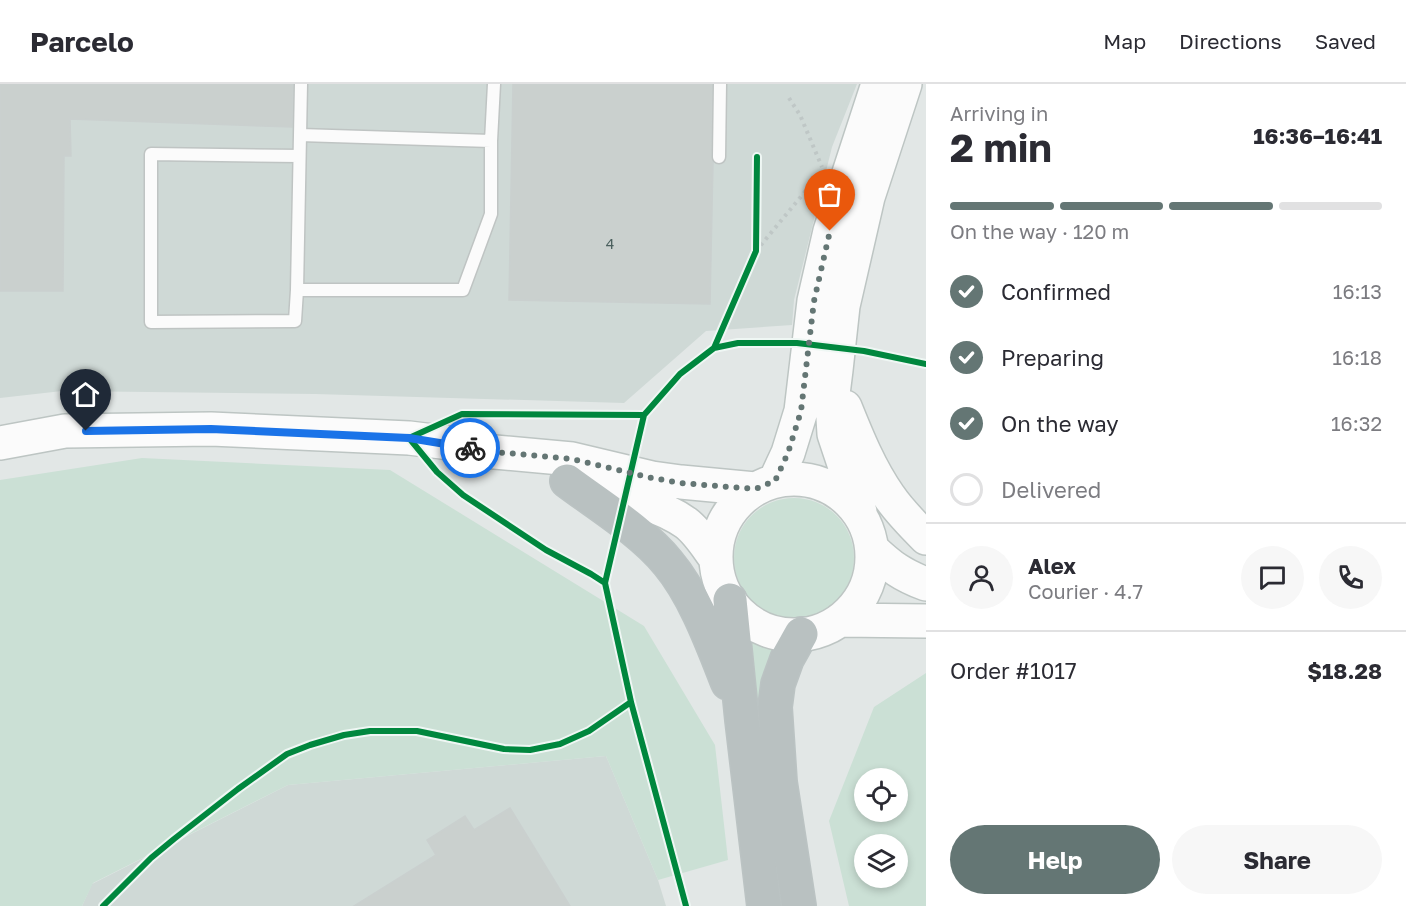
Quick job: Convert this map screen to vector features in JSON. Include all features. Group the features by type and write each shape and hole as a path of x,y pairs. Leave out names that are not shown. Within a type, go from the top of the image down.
{"highway":[{"path":"567,481 647,542 668,562 685,587 700,617 742,720"},
{"path":"730,600 764,906"},
{"path":"799,906 780,782 775,708 778,684 787,660 801,634"}],"main road":[{"path":"878,84 830,231 814,301 801,411 788,453 765,485 738,502 726,519 718,538 716,559 720,580 730,600 743,616 761,627 781,633 801,634 822,630 840,620 859,600 870,576 872,549 834,434 832,402 843,306 868,197 906,84"},
{"path":"836,370 844,405 876,474 889,496 926,538"},
{"path":"0,442 65,431 211,429 409,438 484,451 572,459 681,483 765,485 800,479 824,484 845,497 861,516"},
{"path":"484,451 567,481 646,504 668,513 686,523 716,559"},
{"path":"872,549 892,568 926,584"},
{"path":"840,620 926,621"}],"lane":[{"path":"299,156 151,154 151,322 295,321 301,84"},
{"path":"297,290 463,290 491,214 494,84"},
{"path":"719,157 720,84"},
{"path":"300,135 491,141"}],"path":[{"path":"789,98 800,115 823,170"},
{"path":"756,251 831,163"}],"shaded area":[{"path":"0,84 857,84 832,147 794,300 792,325 706,331 624,403 315,394 62,391 0,398"},
{"path":"606,756 658,880 666,906 82,906 92,884 288,785"}],"green space":[{"path":"142,458 390,470 644,626 715,745 728,860 658,880 606,756 288,785 93,883 82,906 0,906 0,480"},
{"path":"794,498 817,503 836,516 849,535 854,558 849,581 836,600 817,613 794,618 771,613 752,600 739,581 734,558 739,535 752,516 771,503"},
{"path":"744,639 779,652 787,906 774,906"},
{"path":"926,673 926,906 849,906 829,821 874,707"}],"building":[{"path":"0,84 293,84 292,127 70,119 71,156 64,156 63,291 0,291"},
{"path":"513,84 712,84 710,304 509,300"},
{"path":"510,808 570,906 354,906 436,855 427,840 465,816 474,830"}],"cycle path":[{"path":"714,348 756,251 757,157"},
{"path":"686,906 631,702 605,583 644,415 680,374 714,348 738,343 797,343 864,351 926,364"},
{"path":"605,583 546,550 463,495 437,472 409,438 462,414 644,415"},
{"path":"103,906 151,858 238,789 287,754 310,745 344,735 370,731 417,731 504,749 530,750 560,744 589,731 631,702"}],"way so far":[{"path":"470,448 572,459 681,483 755,489 775,481 788,453 801,411 814,301 830,231"}],"route":[{"path":"86,431 211,429 409,438 470,448"}]}
